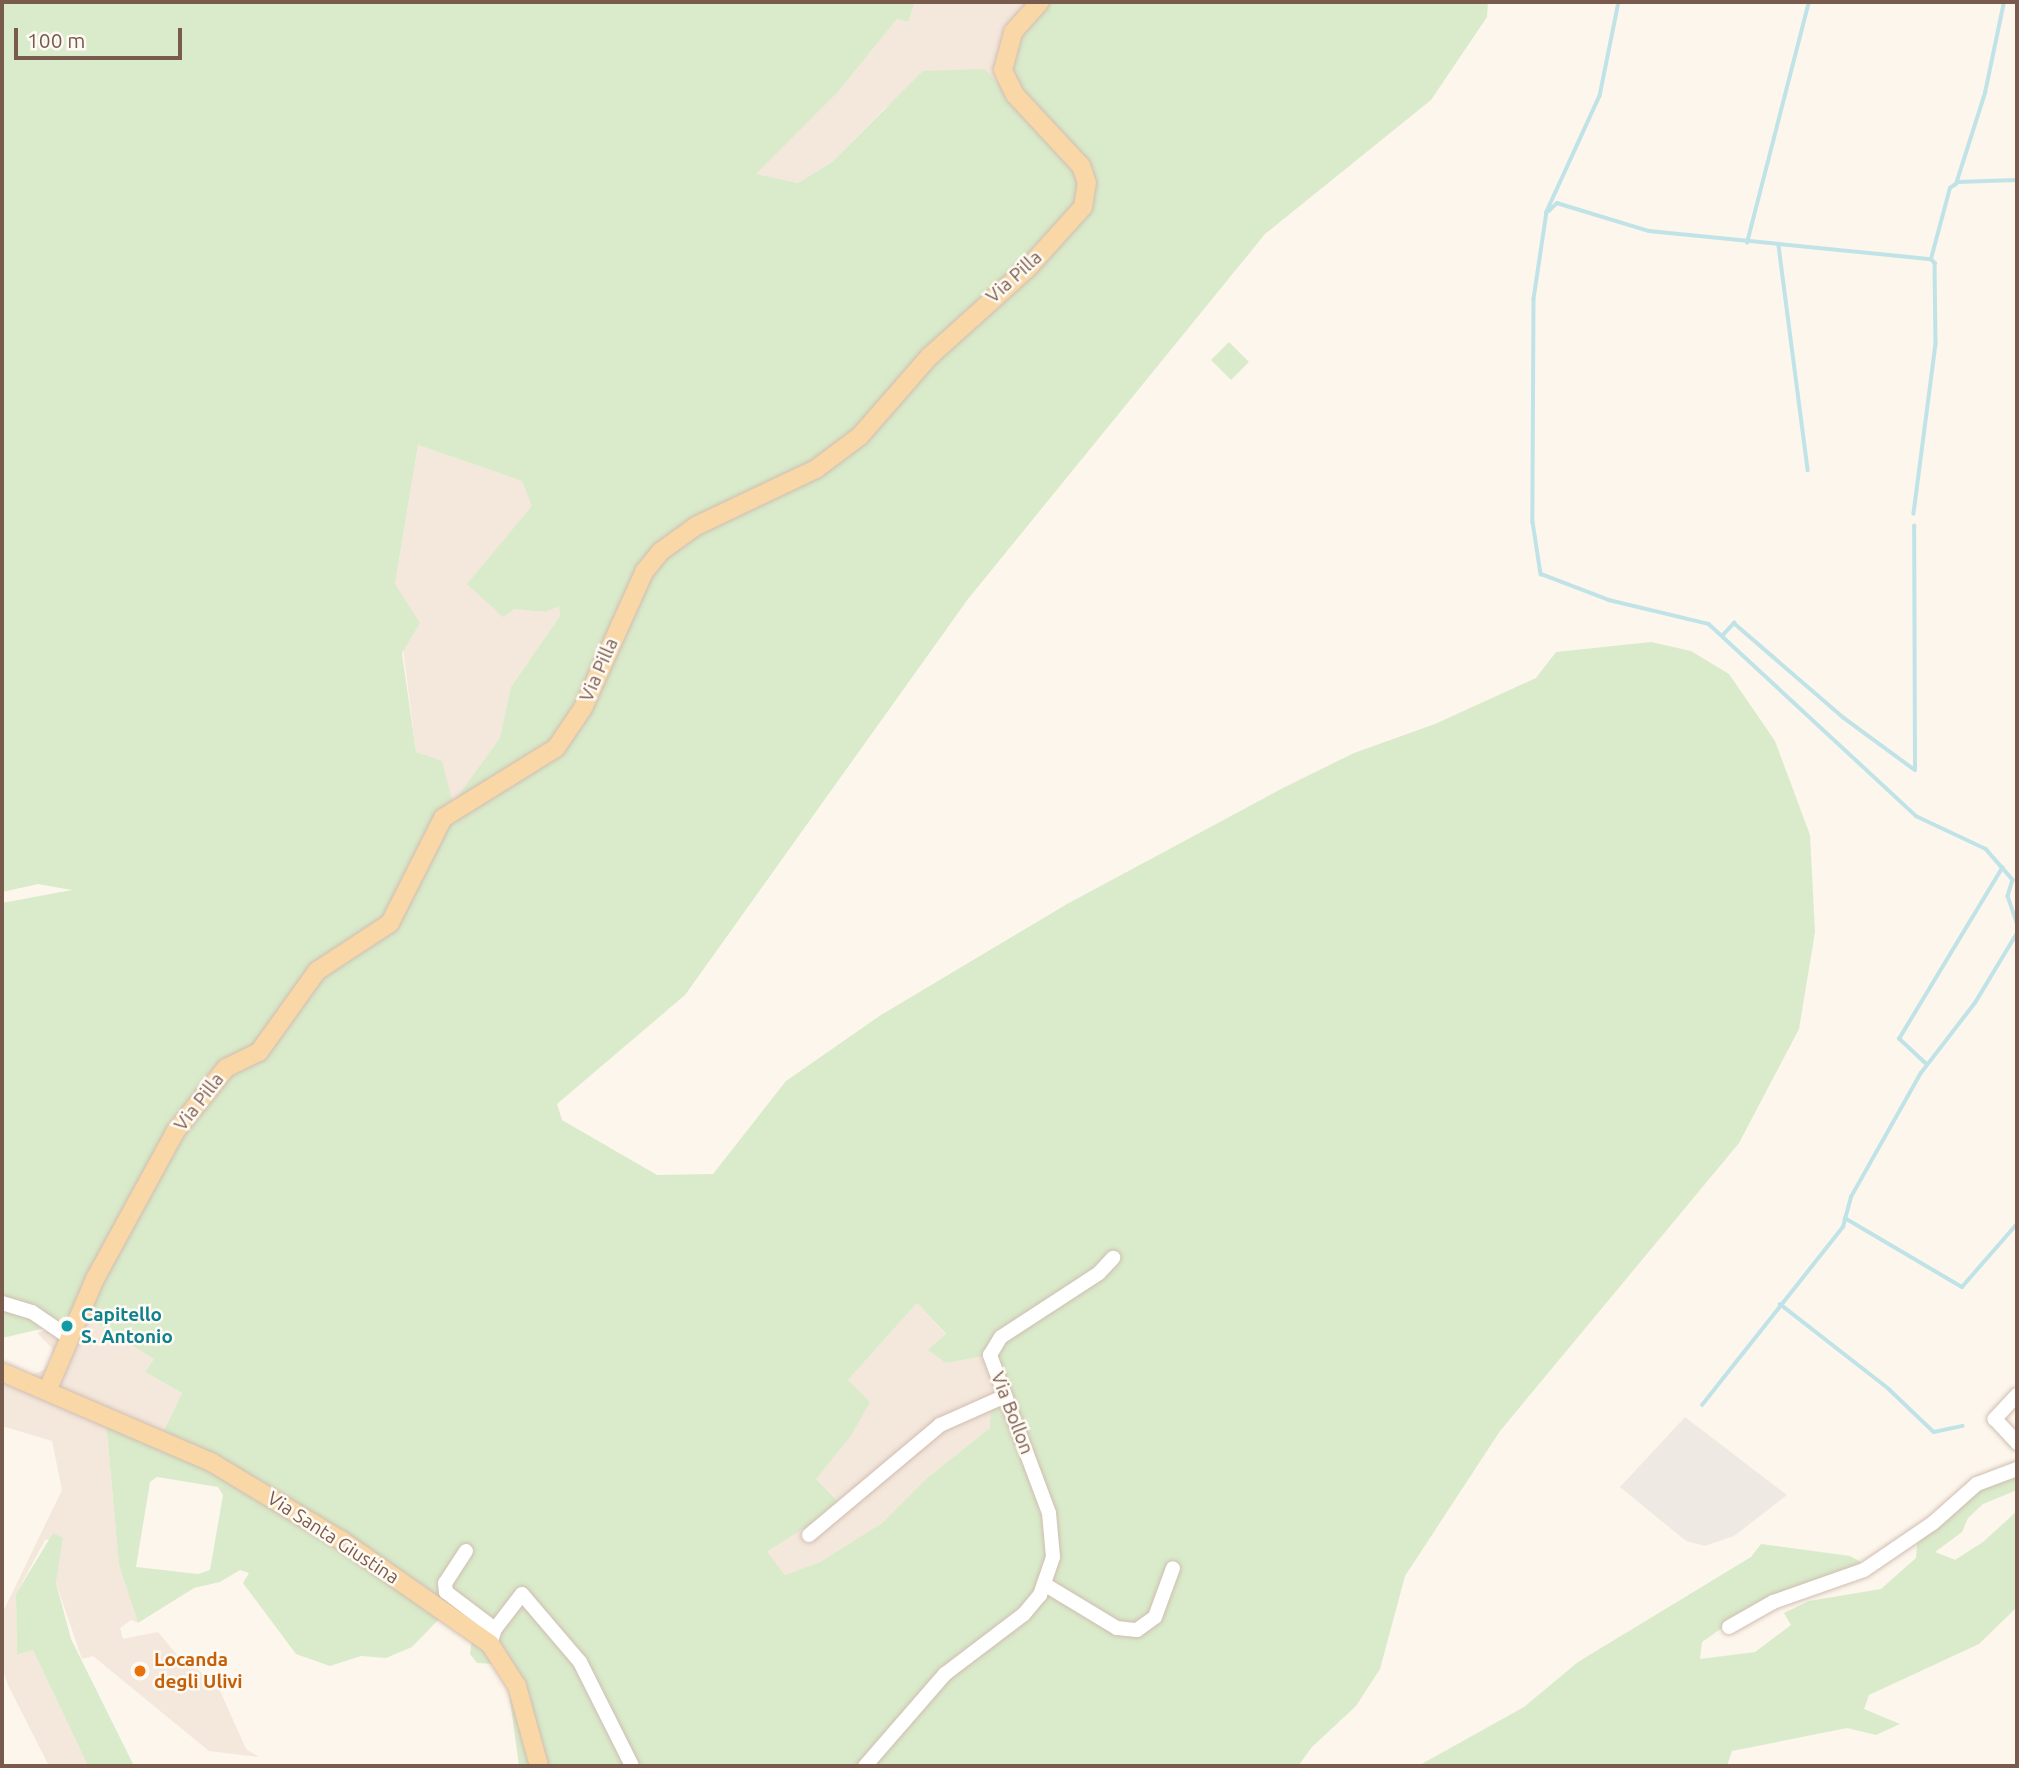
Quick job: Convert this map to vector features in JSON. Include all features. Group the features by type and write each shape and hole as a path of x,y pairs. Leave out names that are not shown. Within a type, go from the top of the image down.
{"main road":[{"name":"Via Pilla","path":"48,1389 95,1279 175,1132 226,1068 259,1052 317,971 390,923 405,900 418,861 443,818 556,748 569,732 643,572 660,552 696,526 816,469 860,436 929,357 1028,268 1083,207 1087,183 1081,166 1015,95 1003,70 1013,32 1040,2"},
{"name":"Via Santa Giustina","path":"2,1372 48,1389 256,1487 492,1637 517,1686 539,1766"}],"street":[{"name":"Via Bollon","path":"865,1766 944,1674 1024,1614 1044,1584 1053,1557 1049,1513 990,1355 993,1345 1099,1273 1113,1258"},
{"path":"2,1303 32,1312 71,1338"},
{"path":"2017,1395 1995,1414 1997,1424 2017,1443"},
{"path":"809,1535 940,1425 1005,1396"},
{"path":"1729,1628 1773,1602 1864,1570 1924,1530 1977,1484 2017,1469"},
{"path":"466,1550 445,1583 446,1592 492,1637 522,1594 580,1662 632,1766"},
{"path":"1044,1584 1118,1629 1137,1630 1155,1617 1173,1568"}],"shaded area":[{"path":"915,2 1034,2 1006,92 985,69 886,107 832,162 798,183 755,174 838,92 897,19 908,22"},
{"path":"418,445 522,481 533,505 514,609 545,612 559,605 560,616 511,687 501,738 453,804 441,761 416,752 395,584"},
{"path":"917,1303 946,1335 946,1363 990,1355 1007,1400 990,1428 927,1478 882,1523 820,1562 785,1575 766,1553 841,1503 816,1479 848,1380"},
{"path":"88,1318 154,1359 145,1372 182,1393 158,1443 106,1423 119,1565 138,1623 131,1620 120,1628 123,1639 158,1632 177,1655 217,1684 246,1749 259,1757 209,1751 93,1656 82,1659 56,1583 63,1538 45,1540 16,1594 17,1655 33,1650 88,1766 49,1766 8,1685 2,1668 2,1614 62,1490 52,1441 2,1426 2,1370 31,1375 44,1370 53,1359 52,1348 37,1333"},
{"path":"1685,1417 1787,1495 1734,1536 1705,1546 1686,1541 1620,1487"}],"green space":[{"path":"2,2 915,2 908,22 897,19 838,92 756,174 798,183 832,162 923,71 985,69 1004,90 999,70 1034,2 1488,2 1487,17 1431,100 1265,234 968,599 685,995 557,1104 562,1120 657,1175 713,1174 786,1081 881,1015 1067,904 1285,787 1354,753 1435,724 1536,678 1556,652 1651,642 1691,651 1729,674 1775,741 1810,835 1815,932 1799,1029 1739,1143 1500,1431 1405,1576 1380,1669 1356,1706 1312,1747 1298,1766 519,1766 509,1692 501,1675 495,1664 477,1663 470,1654 472,1639 442,1616 412,1647 386,1658 361,1656 330,1666 296,1654 243,1583 249,1573 240,1570 220,1582 194,1588 138,1623 119,1565 106,1422 158,1443 182,1393 145,1372 154,1359 88,1318 2,1338 2,903 72,890 38,884 2,892","holes":["418,445 522,481 532,506 467,584 503,617 514,609 545,612 559,606 560,616 511,687 500,738 453,803 442,761 416,752 402,653 420,623 395,584","917,1303 946,1334 928,1350 946,1363 990,1355 1007,1400 991,1408 990,1428 927,1478 882,1523 820,1562 785,1575 767,1552 841,1504 816,1479 850,1437 870,1402 848,1380","157,1477 218,1487 223,1495 210,1570 198,1574 136,1567 150,1482"]},
{"path":"1229,342 1249,362 1231,380 1211,360"},
{"path":"2017,1475 2017,1490 1983,1504 1968,1518 1962,1532 1935,1552 1955,1560 1983,1542 2017,1511 2017,1607 1979,1644 1869,1695 1864,1709 1900,1724 1876,1735 1847,1728 1732,1751 1727,1766 1418,1766 1524,1707 1578,1662 1751,1557 1761,1544 1850,1556 1861,1562 1850,1572 1748,1610 1702,1642 1700,1659 1755,1652 1791,1625 1784,1613 1809,1601 1881,1589 1916,1558 1917,1544 1951,1510 1981,1487"},
{"path":"53,1533 63,1538 56,1583 71,1639 134,1766 88,1766 33,1650 17,1655 16,1594"}],"waterway":[{"path":"1619,2 1600,96 1547,212 1534,299 1533,522 1541,574 1609,600 1709,624 1916,816 1986,849 2013,880 2008,896 2017,922"},
{"path":"1747,243 1809,2"},
{"path":"1931,259 1950,188 1956,184 1985,93 2004,2"},
{"path":"1957,182 2017,180"},
{"path":"1549,211 1557,203 1649,231 1931,259 1935,263 1936,344 1914,514"},
{"path":"1779,246 1808,470"},
{"path":"1722,636 1734,623 1844,718 1915,770 1914,526"},
{"path":"1927,1065 1899,1039 2002,868"},
{"path":"1702,1405 1843,1227 1851,1197 1921,1073 1975,1003 2017,933"},
{"path":"1845,1218 1962,1287 2017,1224"},
{"path":"1780,1304 1889,1389 1934,1432 1962,1426"}],"place":[{"name":"Capitello S. Antonio","path":"67,1326"},
{"name":"Locanda degli Ulivi","path":"140,1671"}]}
